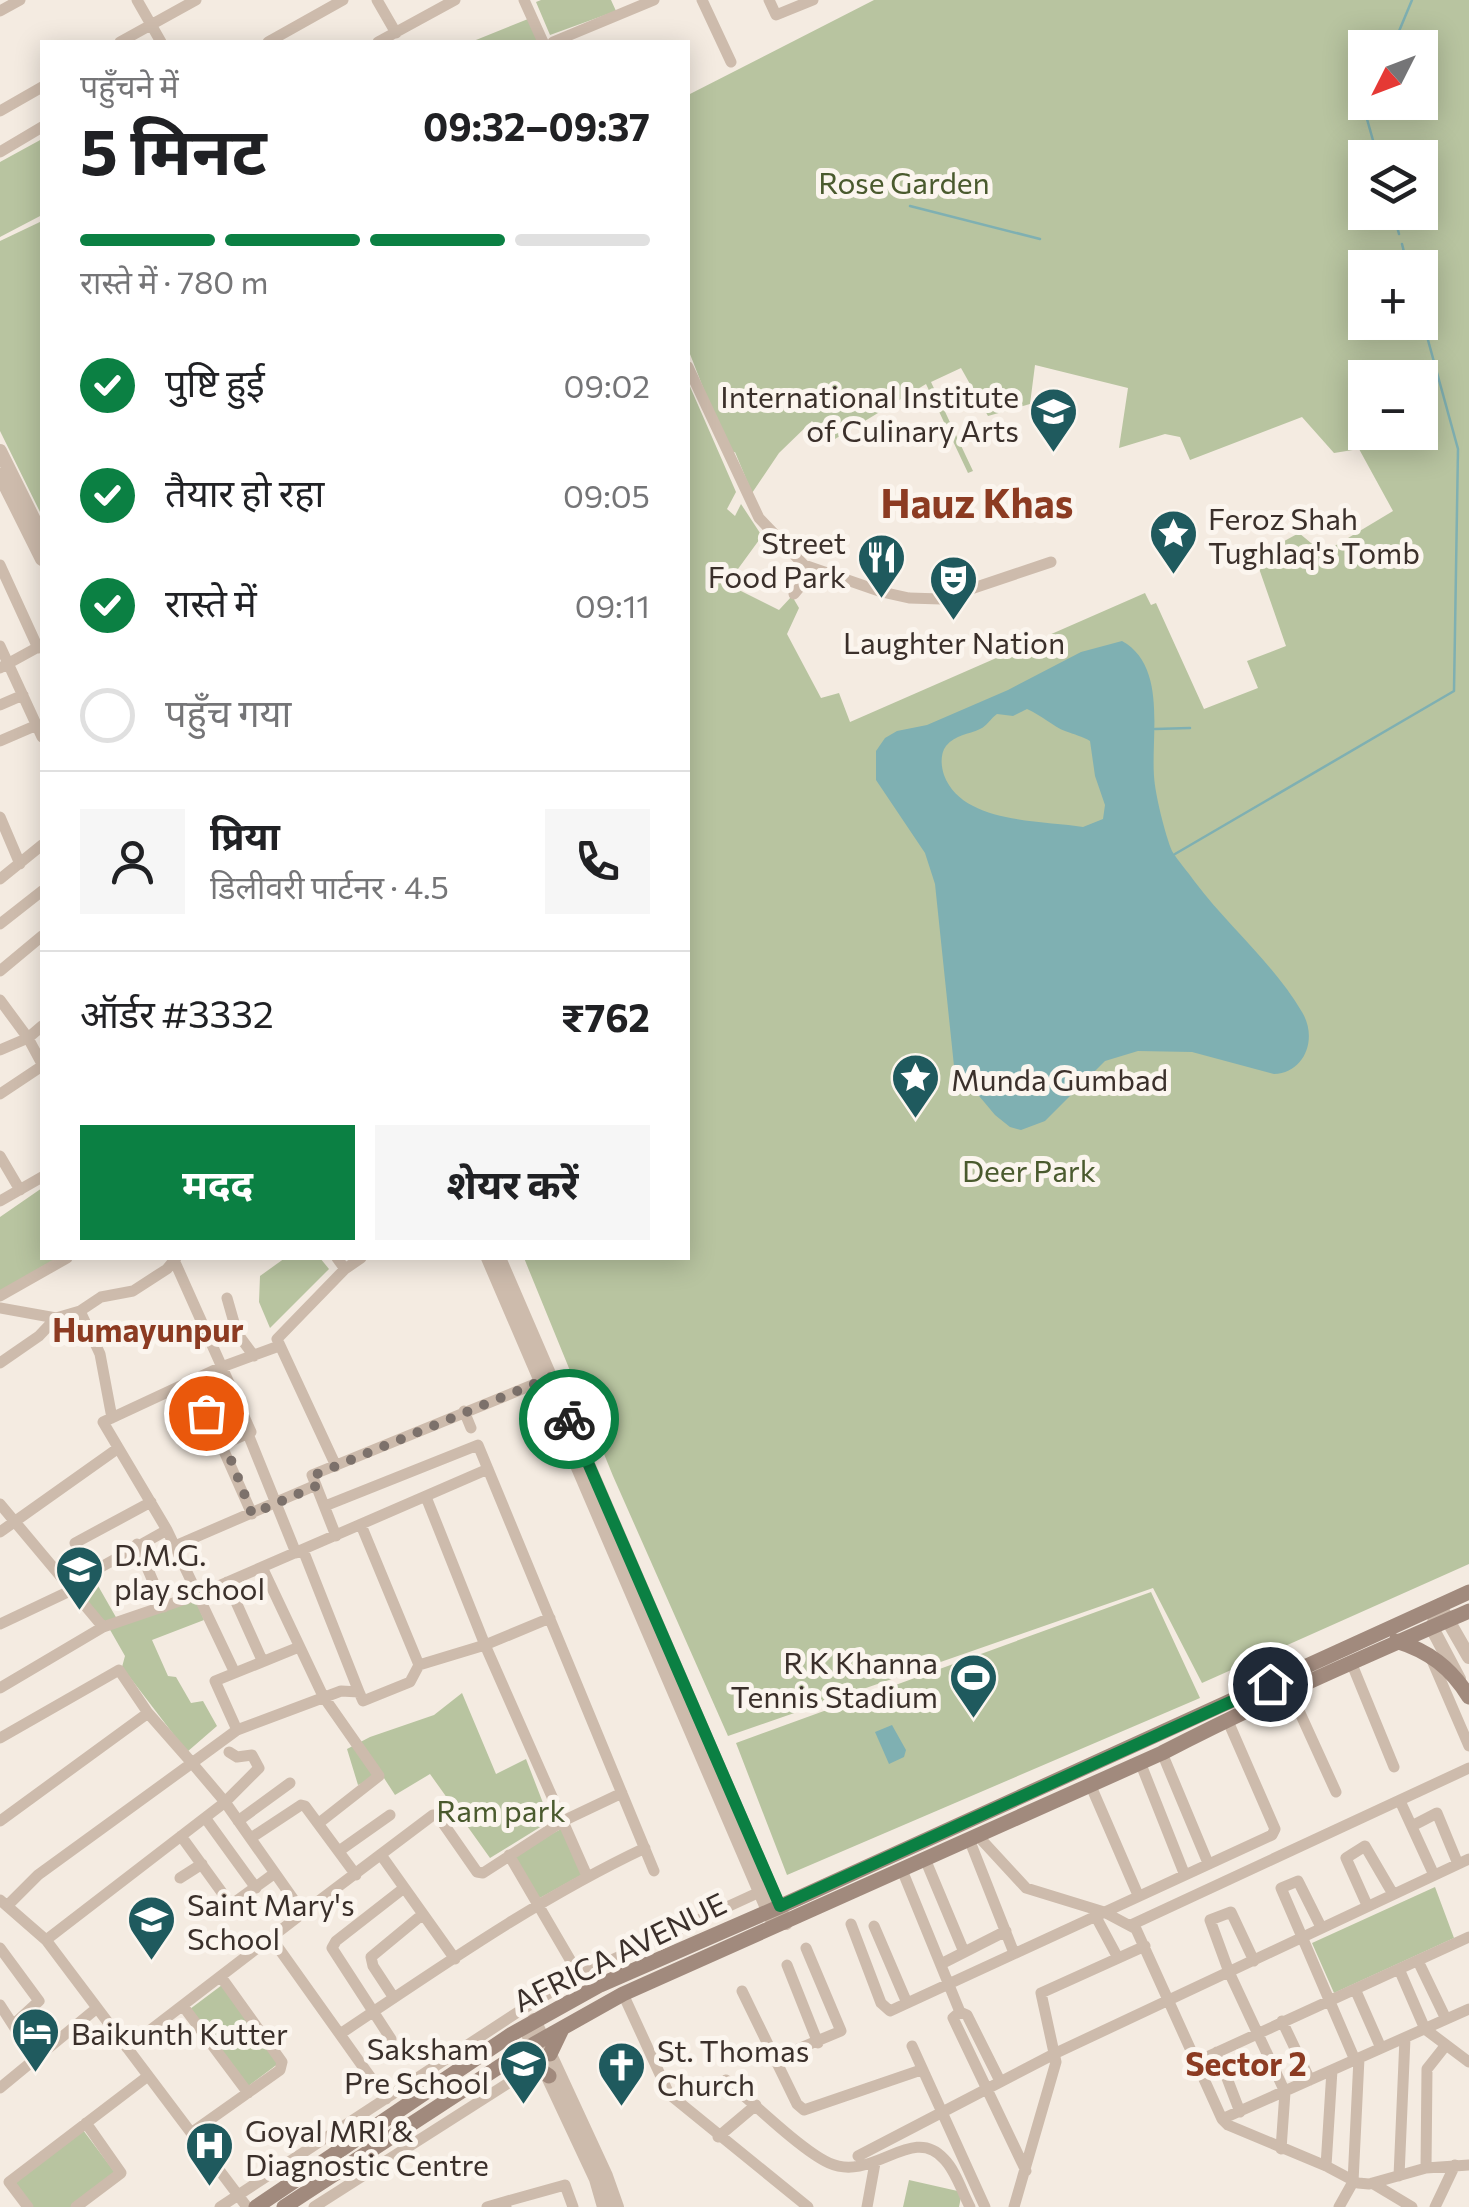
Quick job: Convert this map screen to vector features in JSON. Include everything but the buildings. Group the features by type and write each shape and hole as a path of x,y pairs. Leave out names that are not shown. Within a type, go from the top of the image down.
{"main road":[{"name":"AFRICA AVENUE","path":"284,2207 332,2184 538,2041 623,1994 732,1946 777,1917 846,1895 1162,1753 1396,1642 1440,1618 1469,1592"},
{"name":"AFRICA AVENUE","path":"256,2207 530,2024 600,1985 777,1917 1440,1618 1469,1611"},
{"path":"1396,1642 1429,1654 1446,1666 1469,1697"},
{"path":"732,1946 745,1947 765,1939 837,1906 846,1895"},
{"path":"550,2054 564,2026"},
{"path":"511,2060 532,2064 549,2076"}],"street":[{"path":"0,11 20,0"},
{"path":"137,0 160,40"},
{"path":"124,40 196,0"},
{"path":"272,40 343,0"},
{"path":"377,0 396,33"},
{"path":"382,40 456,0"},
{"path":"524,0 542,40"},
{"path":"559,40 654,0"},
{"path":"702,0 731,62"},
{"path":"769,0 776,15 813,0"},
{"path":"0,111 40,87"},
{"path":"0,152 40,128"},
{"path":"690,372 758,518 814,570 896,595 941,600 1051,562"},
{"path":"0,451 40,554"},
{"path":"0,475 40,533"},
{"path":"0,512 20,501"},
{"path":"0,565 40,646 4,666"},
{"path":"794,594 814,570"},
{"path":"0,646 4,666 40,731 0,741"},
{"path":"0,705 23,695"},
{"path":"0,818 20,864"},
{"path":"0,879 40,847"},
{"path":"0,924 40,892"},
{"path":"0,971 40,938"},
{"path":"0,1000 40,1062"},
{"path":"1,1047 28,1038 40,1028"},
{"path":"0,1094 40,1067"},
{"path":"0,1156 20,1190"},
{"path":"0,1200 40,1178"},
{"path":"0,1296 63,1260"},
{"path":"0,1308 56,1318 80,1311 102,1297 132,1291 174,1260"},
{"path":"175,1260 251,1432 222,1446"},
{"path":"338,1260 345,1269"},
{"path":"336,1466 280,1346 279,1336 358,1260"},
{"path":"489,1260 546,1379"},
{"path":"501,1260 686,1716 777,1917"},
{"path":"226,1298 237,1333 254,1356"},
{"path":"80,1311 102,1362 112,1418"},
{"path":"0,1364 39,1336 56,1318"},
{"path":"234,1671 167,1530 103,1422 192,1379 280,1346"},
{"path":"192,1379 252,1514"},
{"path":"336,1536 312,1476 546,1379"},
{"path":"464,1411 472,1428"},
{"path":"248,1434 363,1701 410,1682 419,1665 485,1645 550,1618"},
{"path":"325,1506 478,1444 654,1871"},
{"path":"0,1532 116,1449"},
{"path":"0,1688 104,1627 200,1594 488,1469"},
{"path":"175,1546 316,1486"},
{"path":"426,1497 485,1645 587,1876"},
{"path":"75,1544 151,1502"},
{"path":"0,1504 104,1627"},
{"path":"361,1525 419,1665"},
{"path":"0,1624 167,1530"},
{"path":"138,1544 164,1607"},
{"path":"262,1567 323,1696 379,1776 319,1824"},
{"path":"226,1582 262,1660"},
{"path":"1440,1618 1469,1657"},
{"path":"1440,1618 1469,1697"},
{"path":"236,1730 215,1685 220,1677 299,1647"},
{"path":"1429,1654 1469,1746"},
{"path":"1350,1662 1394,1767"},
{"path":"0,1738 119,1670 148,1712 238,1820 303,1913"},
{"path":"1290,1690 1336,1792"},
{"path":"247,2207 46,1940 4,1903 236,1730 323,1696 341,1691 360,1692"},
{"path":"0,1822 148,1712"},
{"path":"851,1924 883,2006 890,2011 1275,1831 1227,1719"},
{"path":"46,1940 206,1818 259,1768 252,1756 229,1752"},
{"path":"1162,1753 1208,1863"},
{"path":"1140,1762 1184,1873"},
{"path":"1131,1925 1469,1768"},
{"path":"238,1820 290,1783"},
{"path":"1090,1784 1138,1896"},
{"path":"127,2048 433,1814 477,1872 486,1872 563,1821 622,1793"},
{"path":"1400,1801 1434,1875"},
{"path":"251,1838 300,1806 308,1807 356,1875"},
{"path":"858,2156 1056,2052 1464,1861 1437,1814 1412,1826"},
{"path":"339,1852 390,1815"},
{"path":"206,1818 256,1888"},
{"path":"181,1836 232,1905 276,1873"},
{"path":"974,1838 1026,1888 1131,1925 1145,1946 1222,2119 1232,2127 1326,2166 1352,2182 1372,2183 1426,2168 1462,2165"},
{"path":"974,1838 1014,1953"},
{"path":"1367,1905 1346,1858 1365,1846 1393,1894"},
{"path":"340,2034 538,1905 645,1848"},
{"path":"381,1855 455,1959"},
{"path":"509,1856 579,1976"},
{"path":"925,1859 964,1952"},
{"path":"180,1878 202,1864"},
{"path":"902,1870 960,2012 967,2015 1000,2081"},
{"path":"1322,1927 1300,1884 1294,1881 1280,1890 1357,2059 1352,2182 1339,2207"},
{"path":"391,2039 332,1948 336,1940 404,1888"},
{"path":"220,2207 579,1976 766,1889"},
{"path":"1254,1961 1232,1913 1228,1911 1209,1922 1285,2092 1281,2148"},
{"path":"394,1998 373,1966 372,1957 423,1914"},
{"path":"1100,1915 1118,1958"},
{"path":"874,1926 907,2003"},
{"path":"941,1964 1006,1931"},
{"path":"272,1939 386,2099"},
{"path":"1196,2062 1468,1940"},
{"path":"1014,2207 1055,2068 1056,2052 1041,1993 1145,1946"},
{"path":"0,1948 38,2001 14,2024"},
{"path":"774,2059 838,2034 840,2029 806,1948"},
{"path":"1418,1961 1446,2019"},
{"path":"786,1965 818,2042"},
{"path":"1399,1968 1425,2029 1469,2062"},
{"path":"191,2134 280,2070 282,2062 222,1977"},
{"path":"1355,1988 1381,2048"},
{"path":"742,1991 797,2104 808,2111 921,2070"},
{"path":"623,1994 664,2088 680,2106 808,2207"},
{"path":"0,2005 35,2058"},
{"path":"183,2006 248,2093"},
{"path":"0,2088 97,2008"},
{"path":"1222,2119 1469,2009"},
{"path":"960,2012 954,2018 1026,2171"},
{"path":"1282,2021 1310,2080"},
{"path":"530,2024 604,2207"},
{"path":"1399,2176 1405,2038"},
{"path":"538,2041 550,2054 606,2176 616,2207"},
{"path":"1426,2168 1427,2069 1446,2045"},
{"path":"912,2046 985,2207"},
{"path":"1217,2052 1240,2112"},
{"path":"1406,2068 1427,2069"},
{"path":"1326,2166 1332,2070"},
{"path":"492,2072 502,2086"},
{"path":"314,2207 332,2184 521,2075"},
{"path":"9,2182 148,2076"},
{"path":"726,2080 826,2162 848,2169 908,2148 922,2147 940,2155 948,2162 970,2207"},
{"path":"718,2136 756,2104"},
{"path":"76,2207 121,2173 86,2123"},
{"path":"867,2207 874,2163"},
{"path":"1435,2207 1462,2165"},
{"path":"0,2170 28,2207"},
{"path":"1372,2183 1411,2207"},
{"path":"332,2184 345,2207"},
{"path":"487,2207 505,2205 564,2185 573,2207"}],"green space":[{"path":"611,0 616,11 550,35 536,2"},
{"path":"874,0 1469,0 1469,1564 1202,1683 1153,1588 728,1736 613,1476 525,1260 690,1260 690,387 736,492 727,509 735,516 741,504 762,536 727,584 779,610 792,596 799,608 787,634 821,698 839,693 850,722 1145,593 1151,605 1156,603 1204,709 1258,688 1247,661 1286,646 1255,557 1299,533 1323,553 1393,511 1360,450 1438,450 1438,360 1348,360 1348,450 1353,450 1334,453 1302,417 1190,460 1180,437 1165,434 1119,448 1128,388 1035,365 1030,404 988,416 961,368 931,382 973,471 968,473 926,384 830,442 812,421 779,453 752,493 735,452 729,454 690,354 690,94"},
{"path":"528,19 537,40 476,40"},
{"path":"40,140 40,216 0,237 0,162"},
{"path":"40,222 40,512 0,431 0,241"},
{"path":"40,1189 40,1260 57,1260 0,1293 0,1217"},
{"path":"282,1260 322,1260 329,1269 270,1328 259,1302 260,1276"},
{"path":"93,1577 117,1619 105,1624 75,1588"},
{"name":"R K Khanna Tennis Stadium","path":"1151,1592 1200,1698 787,1875 736,1743"},
{"path":"195,1598 204,1620 152,1640 168,1676 176,1677 191,1703 203,1701 217,1726 187,1752 122,1667 125,1656 109,1628"},
{"name":"Ram park","path":"462,1693 496,1774 526,1759 550,1821 490,1858 430,1774 395,1795 382,1775 358,1785 347,1749 434,1715"},
{"path":"563,1828 583,1874 538,1899 512,1855"},
{"path":"1435,1887 1454,1938 1334,1993 1312,1943"},
{"path":"222,1985 279,2063 247,2087 190,2009"},
{"path":"83,2130 116,2174 71,2207 33,2207 14,2181"},
{"path":"909,2180 962,2192 959,2207 903,2207"}],"water":[{"path":"1122,641 1146,667 1154,702 1155,784 1172,851 1291,994 1307,1022 1308,1043 1294,1068 1274,1074 1192,1052 1138,1051 1105,1061 1045,1121 1021,1130 995,1115 954,1066 935,884 925,853 876,780 876,751 885,738 897,731 927,725 1008,690 1081,652","holes":["1027,709 1090,741 1095,776 1105,805 1103,819 1083,827 1004,817 967,803 953,791 942,764 946,746 982,728 997,714 1013,716"]},
{"path":"892,1725 906,1750 904,1757 889,1764 875,1732"}],"waterway":[{"path":"1400,30 1412,0"},
{"path":"1367,120 1373,140"},
{"path":"910,206 1040,239"},
{"path":"1398,230 1399,234"},
{"path":"1402,244 1404,250"},
{"path":"1175,854 1454,691 1458,449 1428,340"},
{"path":"1155,729 1190,728"}],"way so far":[{"path":"206,1413 232,1462 252,1514 316,1486 312,1476 551,1377 569,1419"}],"place":[{"name":"International Institute of Culinary Arts","path":"1054,454"},
{"name":"Feroz Shah Tughlaq's Tomb","path":"1173,576"},
{"name":"Street Food Park","path":"881,600"},
{"name":"Laughter Nation","path":"954,622"},
{"name":"Munda Gumbad","path":"916,1120"},
{"name":"D.M.G. play school","path":"79,1612"},
{"name":"R K Khanna Tennis Stadium","path":"973,1720"},
{"name":"Saint Mary's School","path":"152,1962"},
{"name":"Baikunth Kutter","path":"36,2074"},
{"name":"Saksham Pre School","path":"524,2106"},
{"name":"St. Thomas Church","path":"622,2108"},
{"name":"Goyal MRI & Diagnostic Centre","path":"210,2188"}],"district":[{"name":"Hauz Khas","path":"977,501"},
{"name":"Humayunpur","path":"148,1329"},
{"name":"Sector 2","path":"1246,2063"}],"route":[{"path":"569,1419 780,1906 1270,1684"}],"park label":[{"name":"Rose Garden","path":"904,181"},
{"name":"Deer Park","path":"1029,1169"}]}
